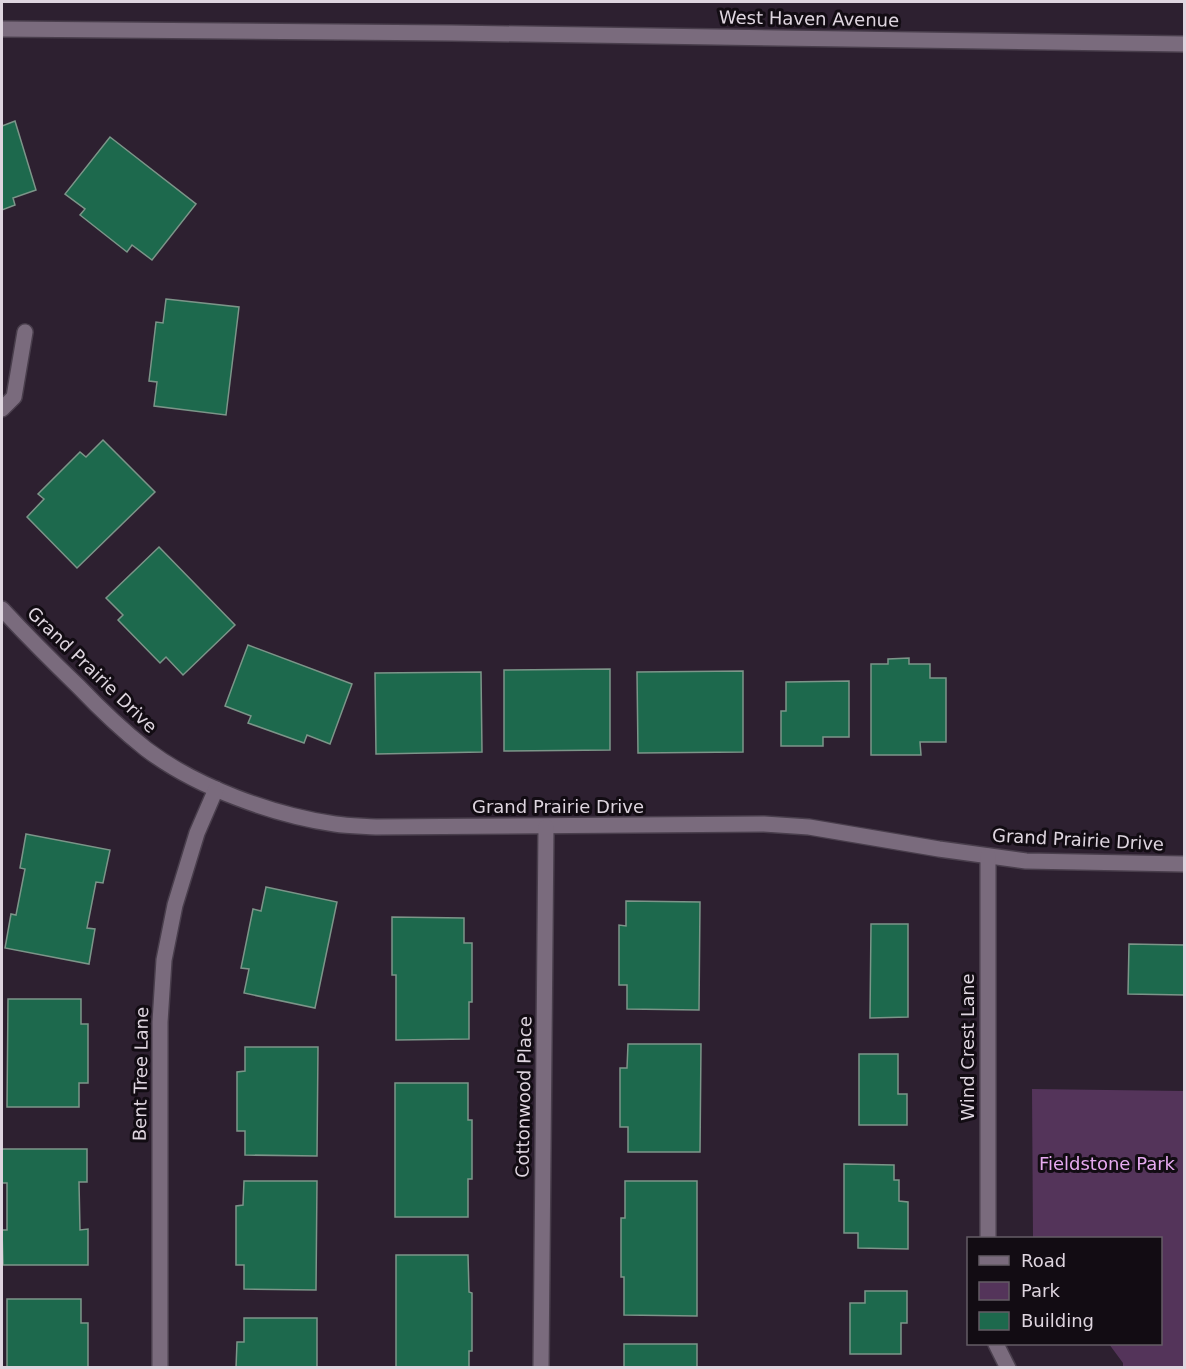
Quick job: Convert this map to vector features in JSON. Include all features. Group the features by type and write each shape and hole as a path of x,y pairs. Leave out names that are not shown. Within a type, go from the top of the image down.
{"street":[{"name":"West Haven Avenue","path":"2,29 1185,44"},
{"path":"2,410 14,397 25,332"},
{"name":"Grand Prairie Drive","path":"2,609 118,727 148,750 177,769 216,789 278,813 337,825 376,827 764,824 810,827 1026,861 1185,864"},
{"name":"Bent Tree Lane","path":"160,1368 160,1022 164,960 175,905 197,832 216,789"},
{"name":"Cottonwood Place","path":"541,1368 546,827"},
{"name":"Wind Crest Lane","path":"988,856 988,1237"},
{"path":"996,1345 1008,1368"}],"green space":[{"name":"Fieldstone Park","path":"1032,1089 1184,1091 1184,1367 1123,1367 1123,1363 1110,1345 1162,1345 1162,1237 1033,1237"}],"building":[{"path":"15,121 36,190 13,198 15,205 2,210 2,126"},
{"path":"110,137 196,204 152,260 132,245 127,252 80,215 85,209 65,194"},
{"path":"166,299 239,307 226,415 154,406 157,382 149,381 156,322 163,323"},
{"path":"103,440 155,492 77,568 27,517 44,499 38,494 80,452 86,457"},
{"path":"159,547 235,625 183,675 166,657 160,663 118,620 123,615 106,598"},
{"path":"248,645 352,684 330,744 307,735 304,743 248,723 251,716 225,706"},
{"path":"909,658 909,664 930,664 930,678 946,678 946,742 920,742 921,755 871,755 871,664 888,664 888,659"},
{"path":"610,669 610,750 504,751 504,670"},
{"path":"743,671 743,752 638,753 637,672"},
{"path":"481,672 482,752 376,754 375,673"},
{"path":"849,681 849,737 823,737 823,746 781,746 781,711 786,711 786,682"},
{"path":"26,834 110,850 103,883 96,882 87,928 95,929 89,964 5,948 11,914 16,915 25,869 20,868"},
{"path":"266,887 337,902 315,1008 244,993 249,969 241,968 253,909 261,911"},
{"path":"626,901 700,902 699,1010 627,1009 627,985 619,985 619,925 626,926"},
{"path":"392,917 464,918 464,943 472,943 472,1002 469,1002 469,1039 396,1040 396,975 392,975"},
{"path":"871,924 908,924 908,1017 870,1018"},
{"path":"1129,944 1184,945 1184,995 1128,994"},
{"path":"8,999 81,999 81,1024 88,1024 88,1083 79,1083 79,1107 7,1107"},
{"path":"628,1044 701,1044 700,1152 628,1152 628,1127 620,1127 620,1068 627,1068"},
{"path":"245,1047 318,1047 317,1156 245,1155 245,1131 237,1131 237,1072 245,1071"},
{"path":"859,1054 898,1054 898,1094 907,1094 907,1125 859,1125"},
{"path":"395,1083 468,1083 468,1120 472,1120 472,1179 468,1179 468,1217 395,1217"},
{"path":"2,1149 87,1149 87,1182 79,1182 80,1230 88,1229 88,1265 3,1265 2,1230 7,1230 7,1183 2,1183"},
{"path":"844,1164 894,1165 894,1180 899,1180 899,1201 908,1202 908,1249 858,1248 858,1233 844,1233"},
{"path":"244,1181 317,1181 316,1290 244,1289 244,1265 236,1265 236,1206 243,1205"},
{"path":"625,1181 697,1181 697,1316 624,1315 624,1277 621,1277 621,1218 625,1218"},
{"path":"396,1255 468,1255 469,1292 472,1293 472,1351 469,1351 469,1368 396,1368"},
{"path":"865,1291 907,1291 907,1323 901,1323 901,1354 850,1354 850,1303 865,1303"},
{"path":"7,1299 81,1299 81,1323 88,1323 88,1368 7,1368"},
{"path":"244,1318 317,1318 317,1368 236,1368 237,1342 244,1342"},
{"path":"624,1344 697,1344 697,1368 624,1368"}]}
